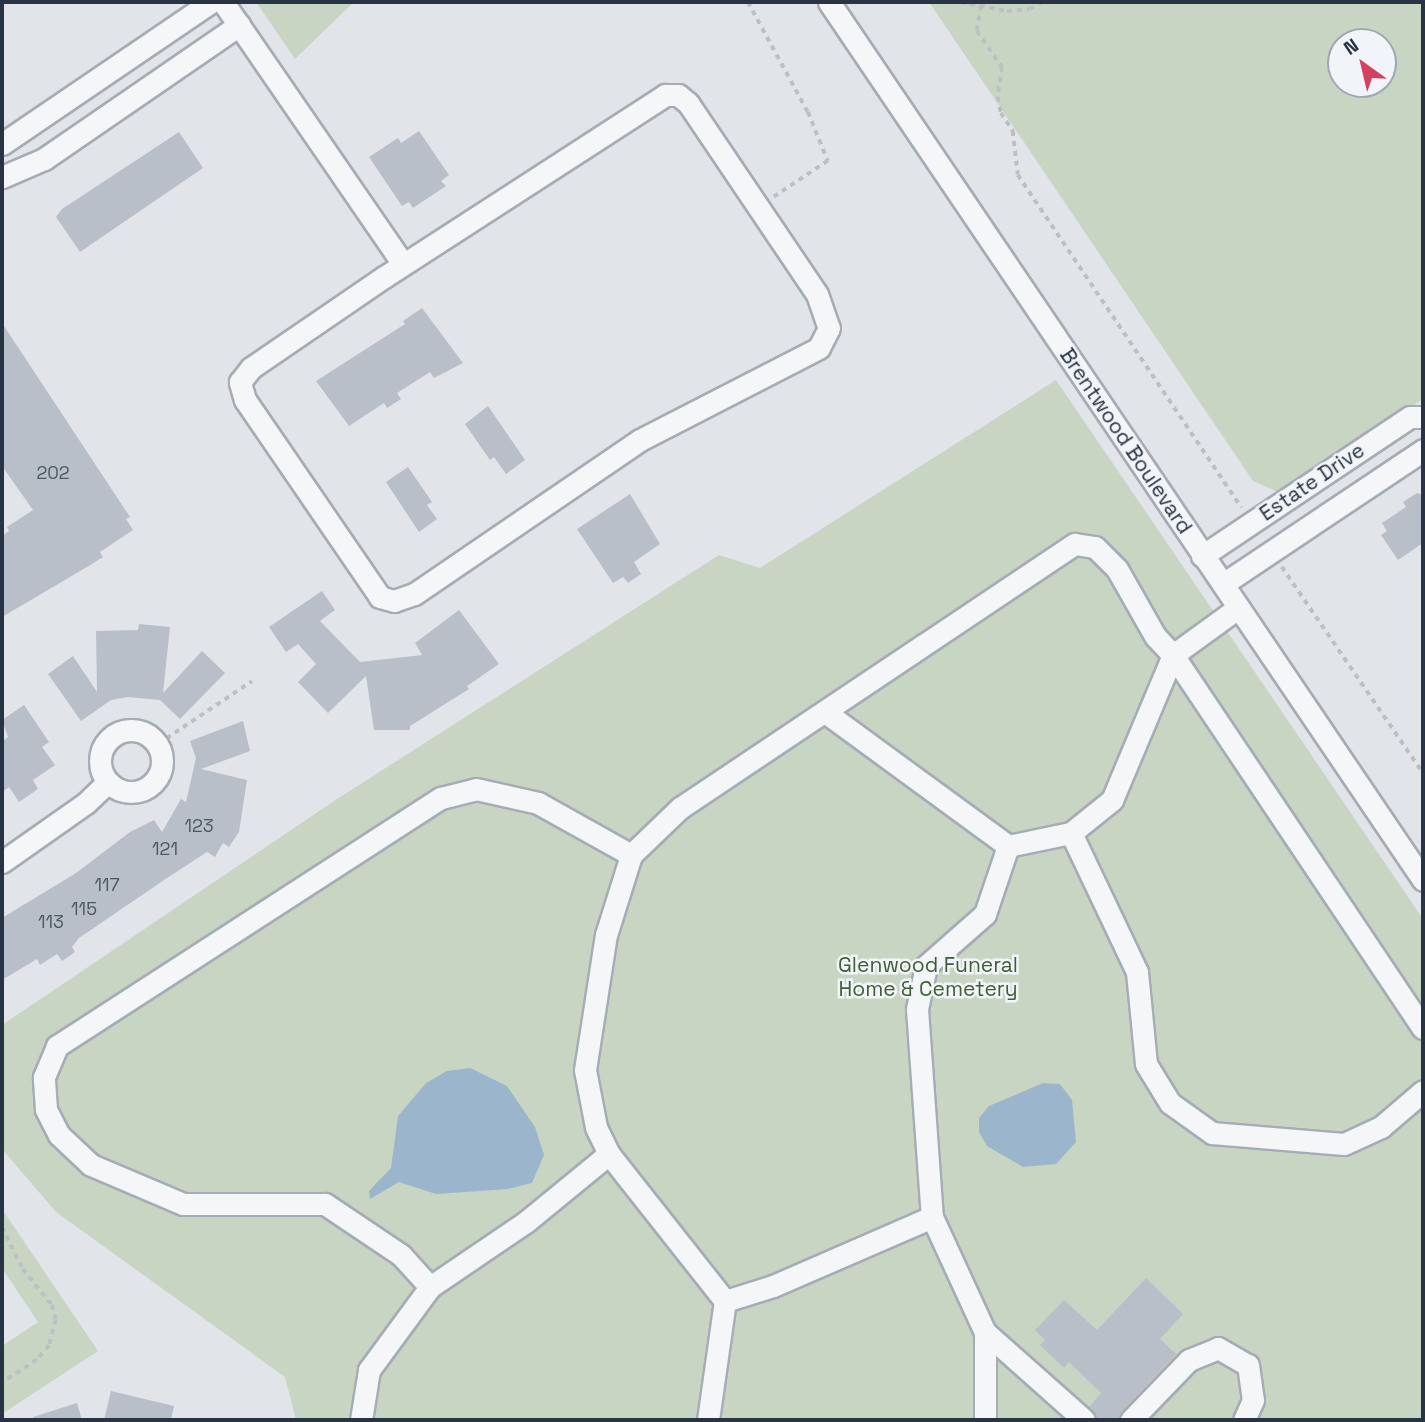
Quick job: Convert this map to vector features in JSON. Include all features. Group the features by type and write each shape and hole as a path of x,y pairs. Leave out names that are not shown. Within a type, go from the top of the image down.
{"street":[{"path":"2,144 211,2"},
{"path":"223,2 403,264"},
{"name":"Brentwood Boulevard","path":"829,2 1423,880"},
{"path":"2,177 44,159 239,25"},
{"path":"665,94 678,95 688,103 824,307 829,328 819,348 640,440 414,594 394,601 380,597 366,583 245,400 240,382 251,368 403,264 665,94"},
{"name":"Estate Drive","path":"1202,556 1410,417 1423,417"},
{"name":"Estate Drive","path":"1223,584 1423,450"},
{"path":"708,1420 725,1301 609,1154 589,1102 585,1070 606,935 631,856 680,808 1075,544 1095,547 1117,569 1155,636 1173,654 1423,1028"},
{"path":"825,712 1008,846 1071,833 1112,800 1173,654 1238,608"},
{"path":"131,729 158,744 160,773 146,789 126,792 108,782 100,763 112,736 131,729"},
{"path":"2,862 86,803 108,782"},
{"path":"430,1287 401,1255 325,1204 183,1205 91,1165 59,1135 46,1109 44,1077 57,1046 441,798 476,789 538,803 631,856"},
{"path":"1071,833 1137,972 1146,1064 1170,1103 1212,1133 1345,1144 1381,1127 1423,1091"},
{"path":"1008,846 985,914 926,966 917,1009 932,1217 985,1332 1084,1420"},
{"path":"361,1420 369,1370 430,1287 527,1221 609,1154"},
{"path":"725,1301 773,1286 932,1217"},
{"path":"985,1332 985,1420"},
{"path":"1131,1420 1189,1360 1218,1348 1248,1365 1253,1400 1244,1420"}],"path":[{"path":"748,2 808,112 828,161 759,208"},
{"path":"960,2 1030,9 1042,2"},
{"path":"981,6 977,31 1002,67 998,97 1013,131 1018,175 1252,523"},
{"path":"1272,552 1423,772"},
{"path":"158,744 252,681"},
{"path":"2,1227 23,1269 52,1305 56,1320 49,1346 37,1360 2,1383"}],"green space":[{"path":"256,2 354,2 295,59"},
{"path":"929,2 1423,2 1423,399 1280,493 1253,481"},
{"name":"Glenwood Funeral Home & Cemetery","path":"1056,380 1423,919 1423,1420 296,1420 285,1377 56,1212 2,1149 2,1025 334,801 719,555 760,568"},
{"path":"2,1209 98,1351 2,1414 2,1346 38,1322 2,1268"}],"water":[{"path":"470,1068 507,1086 535,1127 544,1155 532,1183 508,1189 436,1194 399,1182 370,1199 369,1191 391,1168 398,1116 426,1083 447,1071"},
{"path":"1043,1083 1060,1084 1072,1100 1076,1142 1056,1164 1023,1167 987,1146 979,1132 979,1118 989,1106"}],"building":[{"path":"419,131 449,175 441,181 446,186 413,208 409,202 402,206 369,157 398,138 401,143"},
{"path":"179,132 203,168 80,252 56,217 62,209"},
{"path":"422,308 463,363 434,378 430,372 397,393 401,399 387,408 384,403 349,426 316,381 405,324 403,321"},
{"path":"2,323 130,517 126,519 133,530 100,552 103,557 2,617 2,536 9,531 7,527 33,510 2,466"},
{"path":"488,406 525,460 506,474 494,457 490,460 465,424"},
{"path":"408,467 432,502 427,505 437,519 419,532 386,482"},
{"path":"1417,493 1423,495 1423,543 1398,560 1381,535 1387,531 1382,523 1406,507 1403,502"},
{"path":"630,494 660,544 634,562 641,574 628,583 623,577 613,583 577,529"},
{"path":"322,591 335,610 320,621 360,662 422,655 415,643 459,610 499,664 467,686 469,689 410,726 410,730 374,730 366,676 328,713 298,682 316,664 298,644 286,652 269,627"},
{"path":"139,624 170,627 163,693 202,651 225,673 180,719 160,700 128,697 111,700 81,721 48,674 73,656 97,692 96,631 138,630"},
{"path":"24,705 49,742 42,747 55,765 33,780 38,789 19,802 9,787 2,792 2,742 8,737 2,720"},
{"path":"243,721 250,751 201,769 247,780 239,832 229,847 223,843 215,857 207,852 79,938 72,947 75,952 62,961 57,954 40,965 37,959 2,980 2,918 76,873 130,832 154,820 162,832 181,799 186,802 196,758 190,741"},
{"path":"1146,1278 1183,1314 1160,1339 1176,1354 1122,1411 1118,1420 1097,1420 1089,1407 1101,1393 1069,1362 1064,1368 1040,1345 1045,1340 1035,1330 1064,1300 1097,1330"},
{"path":"111,1391 174,1406 171,1420 104,1420"},
{"path":"77,1403 82,1420 34,1420 33,1417"}]}
